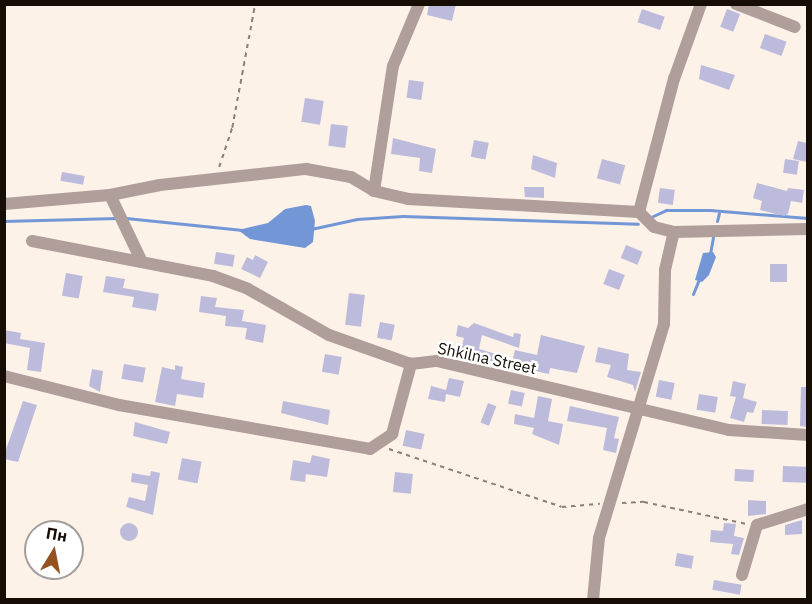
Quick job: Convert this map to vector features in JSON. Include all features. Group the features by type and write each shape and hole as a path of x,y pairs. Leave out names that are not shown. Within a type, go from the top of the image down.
{"street":[{"path":"374,191 393,66 419,4"},
{"path":"639,212 674,79 701,4"},
{"path":"736,4 795,27"},
{"path":"4,204 110,195 215,179 306,169 330,171 351,177 374,191 408,199 511,207 639,212 654,227 674,232 807,229"},
{"path":"110,195 130,230 141,260"},
{"path":"594,600 599,538 664,324 665,270 674,232"},
{"name":"Shkilna Street","path":"32,241 141,260 213,276 248,289 329,335 411,364 437,361 636,411 729,430 807,435"},
{"path":"4,376 119,405 370,449 380,446 392,434 411,364"},
{"path":"742,575 757,525 807,509"}],"path":[{"path":"215,179 232,128 255,4"},
{"path":"380,446 562,507 644,502 757,525"}],"water":[{"path":"311,206 315,221 313,242 305,248 250,239 238,230 268,223 285,209"},
{"path":"713,252 716,257 709,275 702,282 695,280 703,253"}],"building":[{"path":"429,4 456,4 452,21 427,15"},
{"path":"642,9 665,17 660,30 637,22"},
{"path":"727,9 740,14 733,32 720,27"},
{"path":"765,34 787,42 781,56 760,48"},
{"path":"701,65 735,75 729,90 699,79"},
{"path":"409,80 424,82 421,100 406,98"},
{"path":"305,98 324,101 320,125 301,122"},
{"path":"331,124 348,126 345,148 328,146"},
{"path":"393,138 436,149 432,173 419,171 420,158 391,154"},
{"path":"474,140 489,143 485,160 471,157"},
{"path":"798,141 807,143 807,162 793,159"},
{"path":"533,155 557,163 555,178 531,169"},
{"path":"602,159 625,165 620,185 597,178"},
{"path":"785,159 799,161 797,175 783,173"},
{"path":"62,172 85,176 83,185 60,181"},
{"path":"757,183 787,191 788,188 804,190 802,203 791,201 788,214 784,216 760,210 762,201 753,198"},
{"path":"524,187 544,187 544,198 525,197"},
{"path":"660,188 675,190 673,205 658,203"},
{"path":"626,245 643,252 637,265 621,258"},
{"path":"216,252 235,255 233,267 214,264"},
{"path":"255,255 268,262 260,278 241,269 247,257 253,260"},
{"path":"770,264 787,264 787,282 770,282"},
{"path":"609,269 625,275 619,290 603,284"},
{"path":"66,273 83,276 79,299 62,296"},
{"path":"106,276 125,279 123,288 159,294 156,311 132,307 134,297 103,292"},
{"path":"349,293 365,295 361,327 345,325"},
{"path":"201,296 217,298 215,307 244,310 242,321 266,325 263,343 245,339 247,328 225,326 226,316 199,312"},
{"path":"380,322 395,325 392,341 377,338"},
{"path":"474,323 513,337 514,333 521,334 519,348 482,335 479,349 499,355 495,366 459,356 464,338 456,336 458,325 468,328"},
{"path":"4,330 21,333 20,339 45,343 41,372 27,370 30,348 4,343"},
{"path":"541,335 585,346 577,373 550,368 549,374 511,366 515,350 537,355"},
{"path":"598,347 629,354 627,370 641,372 635,392 633,385 607,377 611,365 595,362"},
{"path":"325,354 342,357 339,375 322,372"},
{"path":"124,364 146,368 143,383 121,379"},
{"path":"175,365 183,367 181,379 205,383 203,398 177,394 175,406 155,402 162,367 175,370"},
{"path":"92,369 103,371 100,392 89,386"},
{"path":"449,378 464,381 460,397 446,394 445,402 428,399 431,386 446,390"},
{"path":"659,380 675,383 671,400 656,397"},
{"path":"733,381 746,384 743,398 757,402 753,413 747,412 744,422 730,418 736,397 730,396"},
{"path":"801,387 807,387 807,427 800,426"},
{"path":"511,390 525,393 522,407 508,404"},
{"path":"699,394 718,397 715,413 696,410"},
{"path":"538,396 552,399 548,421 563,424 559,445 532,434 534,428 514,424 515,414 534,418"},
{"path":"23,401 37,405 18,462 4,459 4,455"},
{"path":"283,401 330,410 328,425 281,413"},
{"path":"488,403 496,406 489,426 480,423"},
{"path":"570,406 619,417 614,438 619,439 616,453 603,450 607,428 567,421"},
{"path":"762,410 788,411 787,425 762,424"},
{"path":"135,422 170,432 167,444 133,436"},
{"path":"406,430 425,434 421,450 403,446"},
{"path":"312,455 330,459 327,477 306,474 305,482 290,480 293,460 310,463"},
{"path":"182,458 202,462 197,483 178,480"},
{"path":"783,466 807,467 806,483 782,482"},
{"path":"735,469 754,470 753,482 734,481"},
{"path":"151,471 160,473 153,515 126,507 129,497 145,501 148,485 131,482 132,473 150,476"},
{"path":"395,472 413,474 411,494 393,492"},
{"path":"748,500 766,501 766,514 748,516"},
{"path":"802,520 802,534 785,535 785,525"},
{"path":"125,523 133,523 138,528 136,539 125,541 120,536 120,528"},
{"path":"724,523 736,524 734,536 744,538 739,555 731,554 733,544 710,542 711,530 723,531"},
{"path":"677,553 694,556 691,569 675,566"},
{"path":"714,580 742,585 740,595 712,590"}],"waterway":[{"path":"651,217 666,210 710,210 808,218"},
{"path":"717,221 719,213"},
{"path":"311,229 357,219 403,216 638,224"},
{"path":"4,221 117,218"},
{"path":"126,218 242,230"},
{"path":"710,254 713,237"},
{"path":"693,294 699,279"}]}
